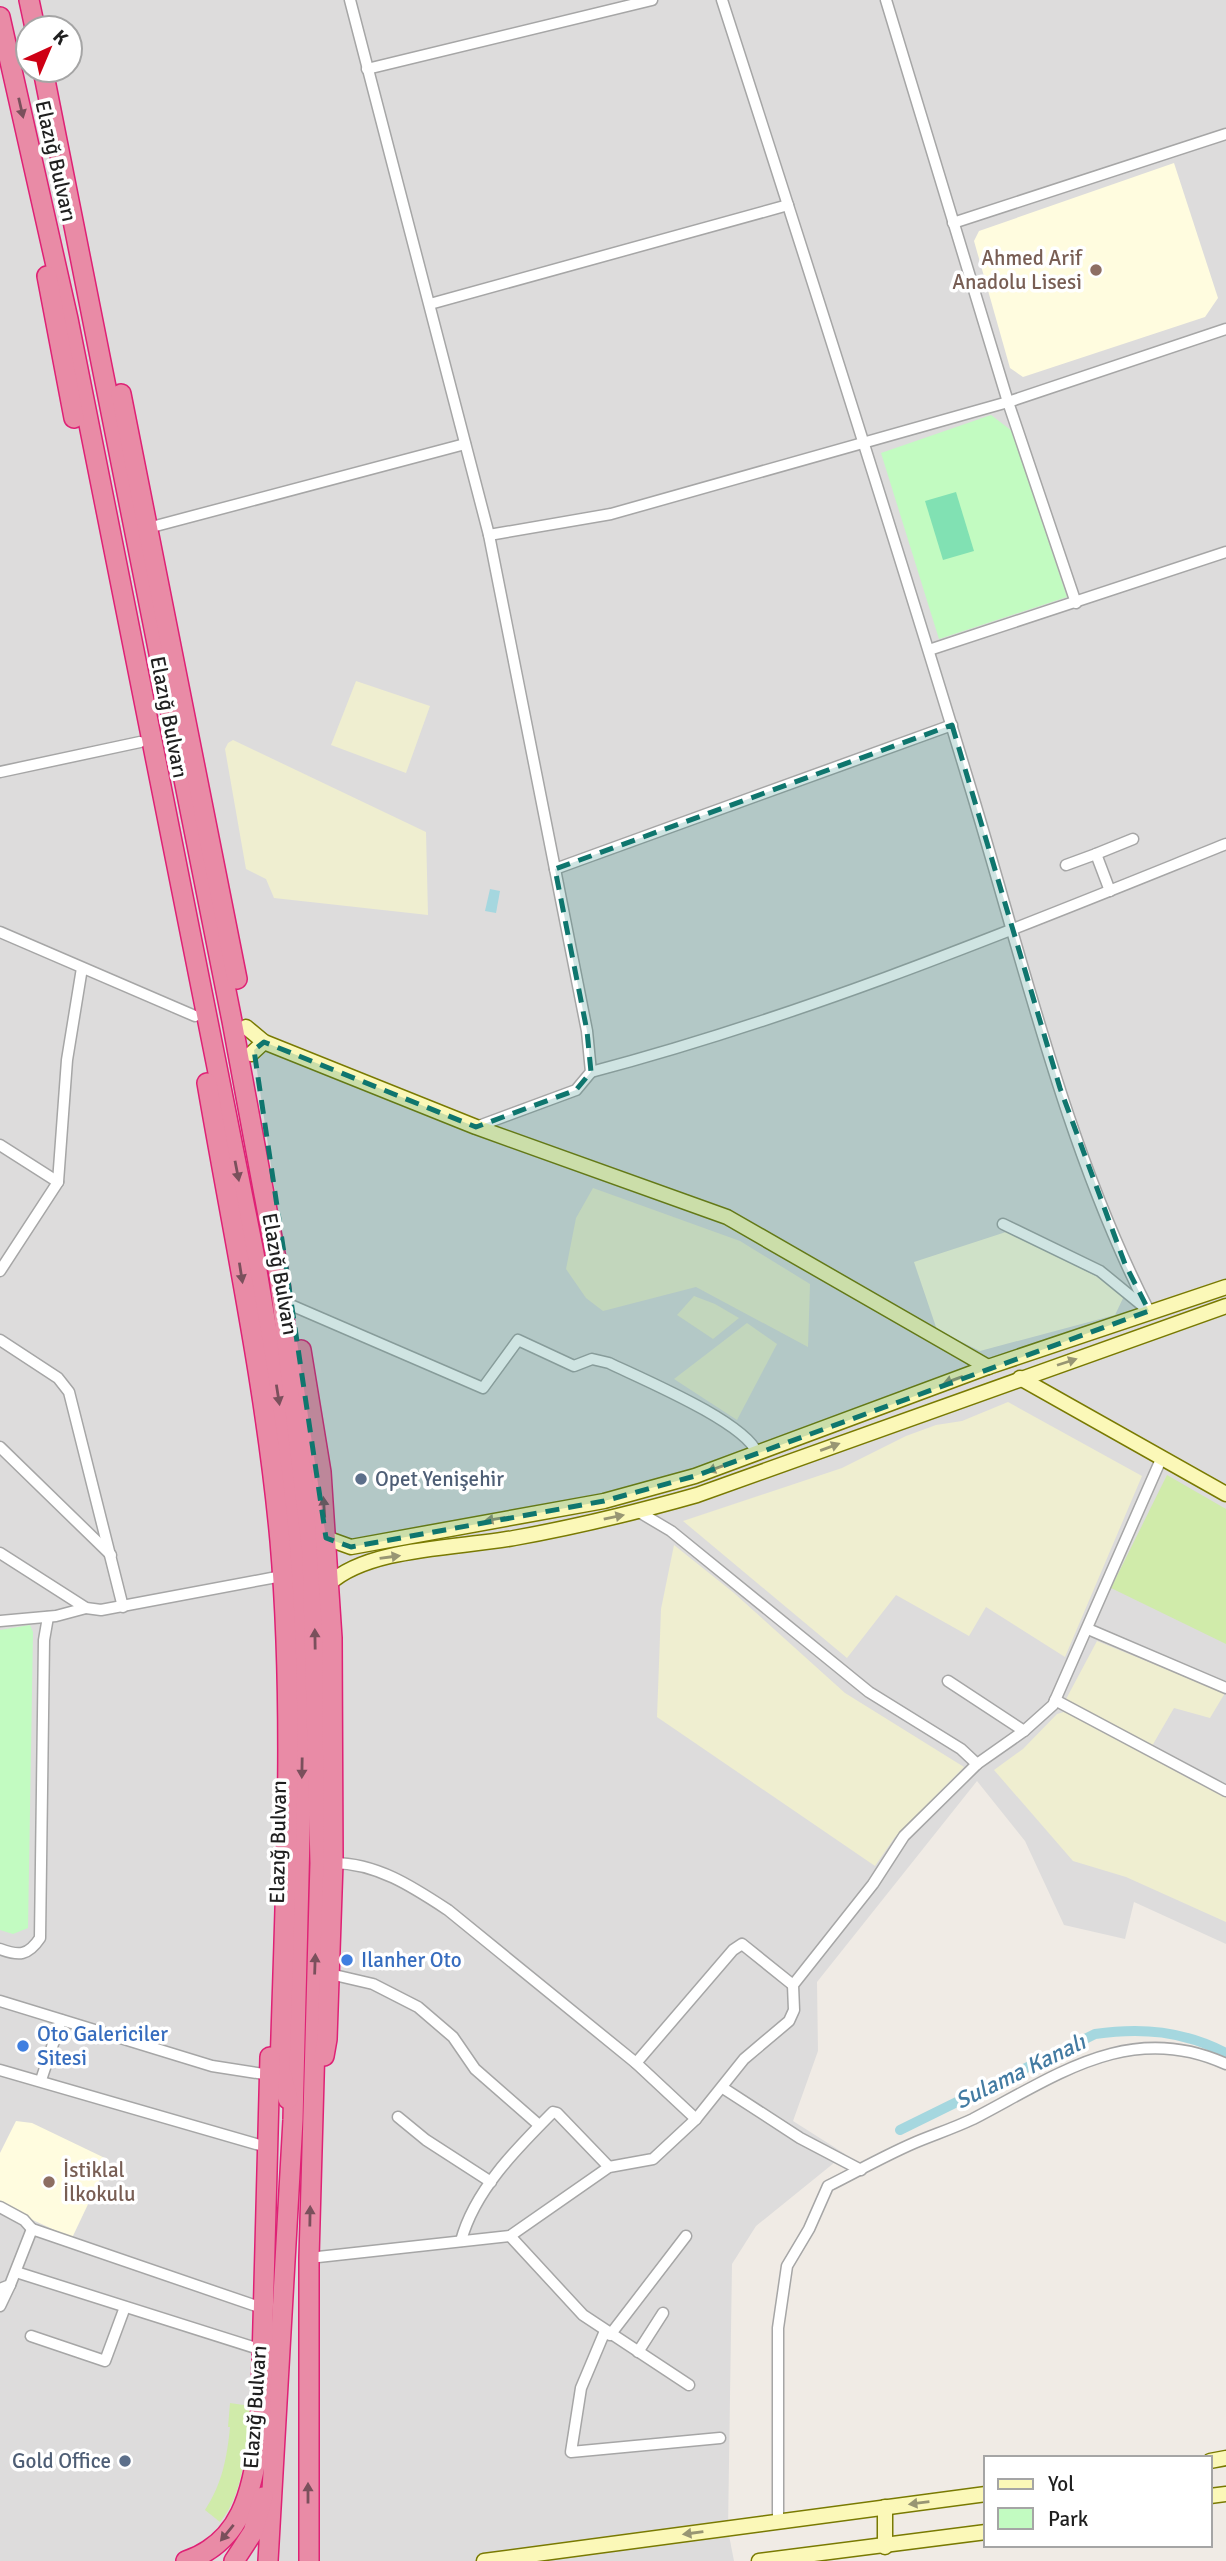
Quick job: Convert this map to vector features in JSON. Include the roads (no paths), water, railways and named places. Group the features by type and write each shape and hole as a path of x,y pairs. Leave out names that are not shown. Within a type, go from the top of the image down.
{"highway":[{"name":"Elazığ Bulvarı","path":"0,18 68,319 251,1240 281,1414 296,1580 303,1714 293,2120 268,2561"},
{"name":"Elazığ Bulvarı","path":"46,84 232,1021 279,1275 314,1591 320,1863 309,2258 309,2561"},
{"path":"59,155 93,271 148,528 246,1027 257,1048 293,1306 321,1472 329,1584 333,1863 327,2039 313,2112"},
{"path":"35,171 48,290 195,1016 240,1265 270,1465 282,1576 288,1688 280,2069 293,2120"},
{"path":"186,2561 211,2550 230,2530 247,2503 260,2437 270,2148 269,2044 282,2009"},
{"path":"234,2561 253,2532 275,2452"}],"main road":[{"path":"257,1048 727,1217 988,1367"},
{"path":"326,1538 351,1547 604,1501 695,1476 988,1367 1226,1287"},
{"path":"329,1584 342,1571 375,1559 514,1538 639,1512 697,1495 1226,1306"},
{"path":"1020,1378 1226,1494"},
{"path":"484,2561 984,2494"},
{"path":"885,2507 885,2546"},
{"path":"759,2561 984,2532"}],"street":[{"path":"350,0 489,535 587,1031 591,1072"},
{"path":"367,69 652,0"},
{"path":"722,0 865,442 1060,1088 1125,1264 1149,1311"},
{"path":"886,0 1008,402 1076,603"},
{"path":"953,223 1226,134"},
{"path":"430,304 788,205"},
{"path":"489,535 611,514 1008,402 1226,329"},
{"path":"148,528 465,444"},
{"path":"929,650 1226,552"},
{"path":"555,869 952,725"},
{"path":"0,772 140,742"},
{"path":"1066,865 1133,839"},
{"path":"476,1127 576,1090 591,1072 698,1044 1014,929 1226,844"},
{"path":"1096,854 1110,891"},
{"path":"0,932 195,1016"},
{"path":"0,1271 58,1182 67,1060 82,968"},
{"path":"0,1144 58,1182"},
{"path":"1003,1224 1100,1271 1149,1311"},
{"path":"293,1306 483,1388 518,1340 574,1366 592,1359 608,1363 722,1420 747,1438 757,1453"},
{"path":"0,1340 58,1378 69,1392 123,1607"},
{"path":"0,1447 111,1555"},
{"path":"309,2258 510,2235 609,2168 653,2159 696,2119 744,2059 789,2021 794,2010 793,1985 873,1884 904,1836 977,1764 1024,1731 1055,1700 1162,1457"},
{"path":"639,1512 671,1531 869,1692 961,1749 977,1764"},
{"path":"0,1553 86,1608"},
{"path":"0,1621 48,1616 86,1608 123,1607 282,1576"},
{"path":"0,1949 17,1955 27,1953 40,1938 44,1640 48,1616"},
{"path":"1088,1629 1226,1688"},
{"path":"948,1681 1024,1731"},
{"path":"1055,1700 1226,1791"},
{"path":"333,1863 348,1863 381,1872 416,1889 448,1910 636,2063 696,2119"},
{"path":"636,2063 733,1950 742,1944 793,1985"},
{"path":"330,1974 373,1984 418,2007 453,2037 475,2069 539,2125"},
{"path":"0,2001 212,2066 270,2075"},
{"path":"41,2080 61,2020"},
{"path":"778,2521 777,2353 787,2266 809,2229 828,2186 970,2120 1043,2080 1101,2056 1134,2049 1187,2049 1226,2064"},
{"path":"0,2070 270,2148"},
{"path":"723,2088 800,2138 861,2170"},
{"path":"461,2241 467,2221 491,2182 553,2112 557,2113 609,2168"},
{"path":"398,2117 425,2140 491,2182"},
{"path":"0,2207 24,2220 32,2229 265,2309"},
{"path":"0,2306 5,2287 16,2272 32,2229"},
{"path":"510,2235 583,2315 689,2385"},
{"path":"687,2236 608,2333 581,2388 571,2452 720,2438"},
{"path":"16,2272 262,2350"},
{"path":"31,2336 105,2361 125,2308"},
{"path":"638,2352 663,2313"}],"water":[{"path":"490,889 500,891 496,913 485,911"}],"waterway":[{"name":"Sulama Kanalı","path":"900,2130 1095,2034 1146,2031 1178,2035 1226,2053"}],"place":[{"name":"Ahmed Arif Anadolu Lisesi","path":"1096,270"},
{"name":"Opet Yenişehir","path":"361,1479"},
{"name":"Ilanher Oto","path":"347,1960"},
{"name":"Oto Galericiler Sitesi","path":"23,2046"},
{"name":"İstiklal İlkokulu","path":"49,2182"},
{"name":"Gold Office","path":"125,2461"}]}
